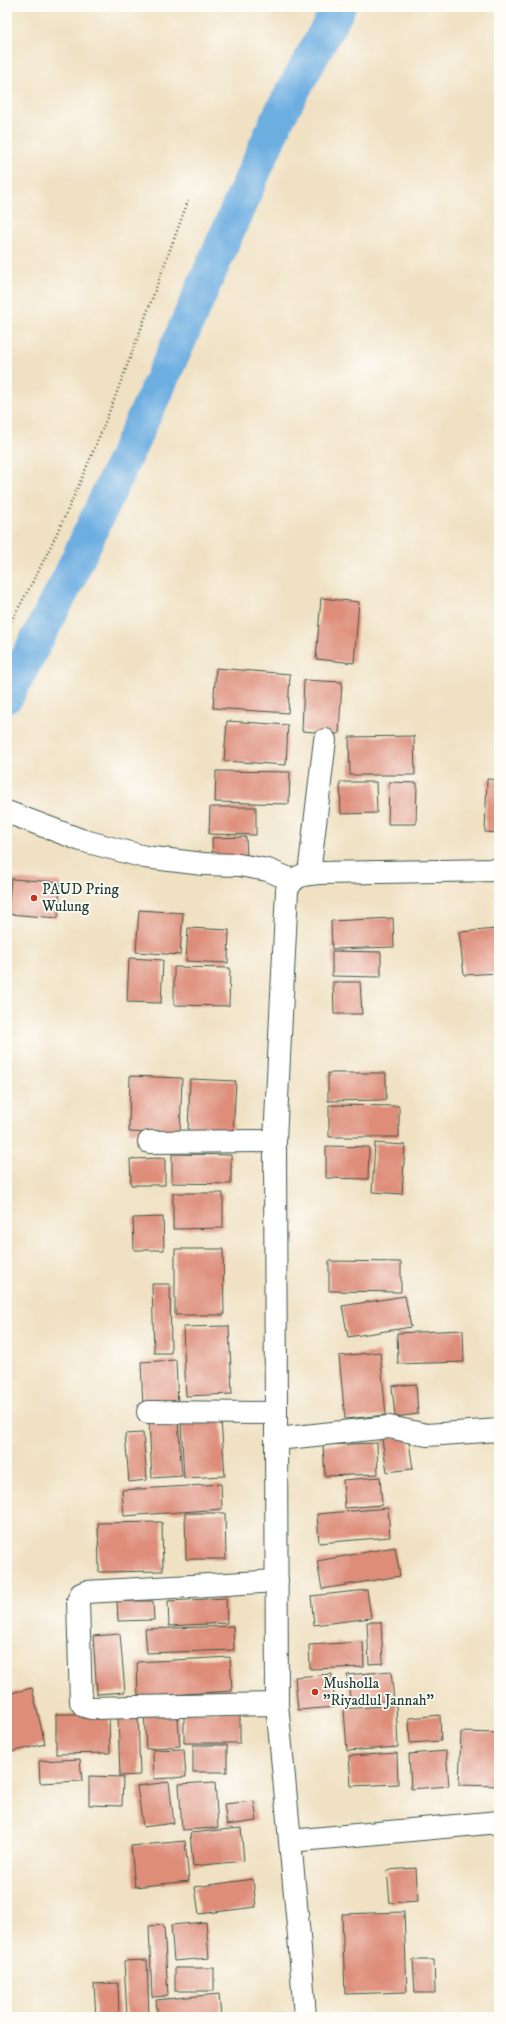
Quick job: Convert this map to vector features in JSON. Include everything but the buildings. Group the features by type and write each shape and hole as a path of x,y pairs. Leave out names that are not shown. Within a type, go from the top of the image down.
{"street":[{"path":"305,2017 277,1704 275,1141 286,890 300,877 325,740"},
{"path":"7,812 81,840 145,857 203,864 239,865 300,877 499,870"},
{"path":"149,1142 275,1141"},
{"path":"148,1412 276,1413"},
{"path":"277,1439 389,1427 426,1435 499,1430"},
{"path":"277,1582 86,1592 81,1594 78,1600 81,1702 84,1706 91,1708 277,1704"},
{"path":"290,1841 499,1822"}],"path":[{"path":"7,628 56,532 99,436 188,201"}],"waterway":[{"path":"7,696 67,582 176,348 277,120 339,7"}],"place":[{"name":"PAUD Pring Wulung","path":"34,898"},
{"name":"Musholla \"Riyadlul Jannah\"","path":"315,1692"}]}
